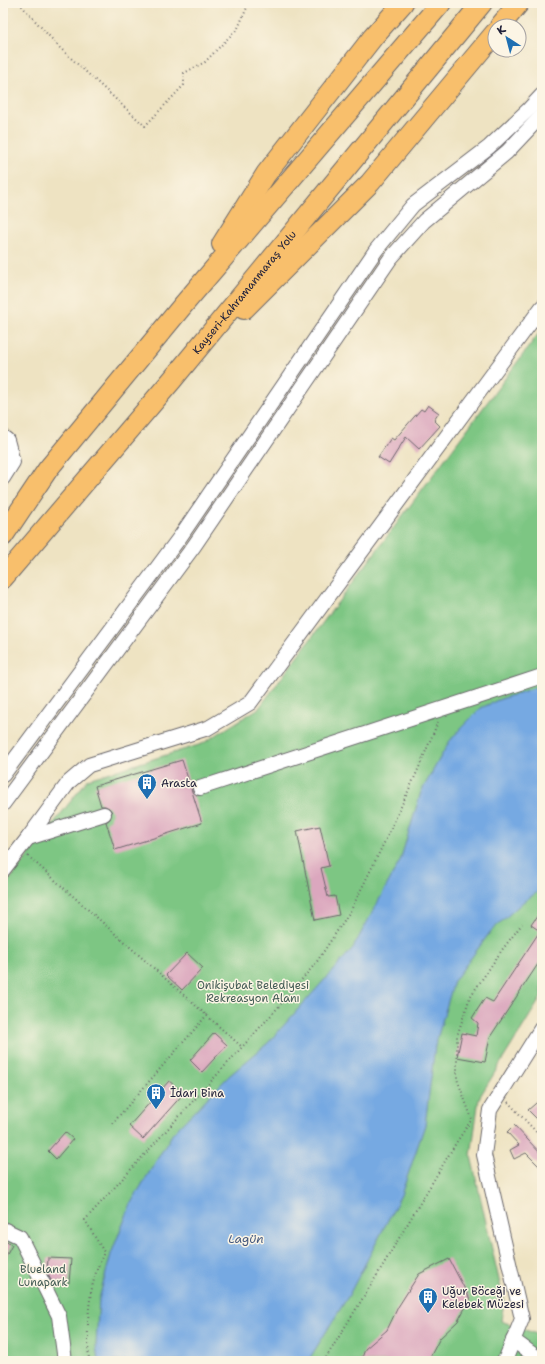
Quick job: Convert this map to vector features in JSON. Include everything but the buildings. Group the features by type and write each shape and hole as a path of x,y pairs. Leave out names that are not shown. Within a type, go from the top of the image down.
{"highway":[{"path":"184,304 266,174 373,37 403,3"},
{"path":"3,536 48,468 184,304 441,3"},
{"path":"507,18 519,3"},
{"name":"Kayseri-Kahramanmaraş Yolu","path":"3,578 172,380 479,6"},
{"path":"172,380 370,183 487,42"}],"street":[{"path":"3,775 180,537 376,250 413,205 489,147 542,95"},
{"path":"3,804 194,546 390,259 424,221 507,152 542,115"},
{"path":"3,870 69,782 89,765 208,728 250,703 542,307"},
{"path":"3,437 7,440 13,462 3,478"},
{"path":"200,788 542,676"},
{"path":"24,843 104,814"},
{"path":"504,1361 522,1318 484,1155 490,1110 499,1093 542,1026"},
{"path":"3,1229 20,1237 59,1316 65,1361"},
{"path":"513,1340 542,1361"}],"path":[{"path":"19,3 60,48 145,126 184,85 184,73 205,62 238,28 249,3"},
{"path":"89,1361 88,1345 90,1305 95,1276 104,1252 84,1220 242,1047 316,963 351,910 417,772 444,708"},
{"path":"24,843 242,1047"},
{"path":"324,1361 472,1119 457,1080 457,1036 470,997 502,950 522,924"},
{"path":"112,1124 207,1015"},
{"path":"499,1093 542,1138"}],"green space":[{"name":"Onikişubat Belediyesi Rekreasyon Alanı","path":"542,329 542,996 479,1098 471,1156 504,1302 501,1321 542,1336 542,1361 3,1361 3,888 88,779 202,744 259,708"}],"water":[{"name":"Lagün","path":"542,685 542,889 523,902 491,931 454,981 435,1046 425,1125 401,1195 349,1295 308,1361 98,1361 96,1345 99,1299 111,1254 132,1201 173,1133 229,1076 268,1043 353,948 400,861 421,792 449,742 481,708 498,700"}],"place":[{"name":"Arasta","path":"147,800"},
{"name":"İdari Bina","path":"156,1110"},
{"name":"Uğur Böceği ve Kelebek Müzesi","path":"428,1314"}],"park label":[{"name":"Blueland Lunapark","path":"43,1275"}]}
